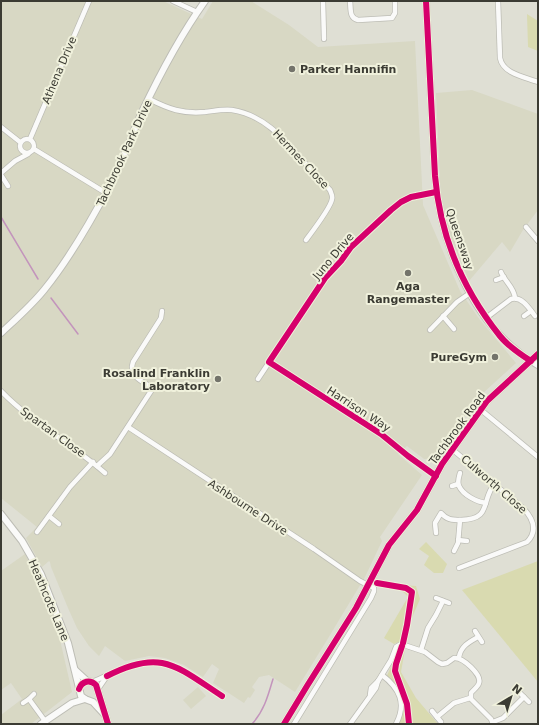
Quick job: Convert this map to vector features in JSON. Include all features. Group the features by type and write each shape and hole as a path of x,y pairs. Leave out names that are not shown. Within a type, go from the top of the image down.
{"street":[{"name":"Athena Drive","path":"30,139 89,1"},
{"path":"173,1 197,12"},
{"name":"Tachbrook Park Drive","path":"1,333 27,308 55,276 76,244 119,167 149,99 197,12 205,1"},
{"path":"323,1 324,39"},
{"path":"350,1 351,15 354,19 358,20 392,18 395,13 395,1"},
{"name":"Queensway","path":"426,1 436,192 446,236 470,293 486,318 502,339 538,365"},
{"path":"498,1 500,58 502,65 509,71 538,82"},
{"name":"Hermes Close","path":"149,99 168,109 180,111 240,111 254,116 276,132 332,194 332,199 329,206 306,240"},
{"path":"1,127 20,142"},
{"path":"20,142 30,139 34,144 34,149"},
{"path":"15,161 20,150 20,142"},
{"path":"34,149 106,192"},
{"path":"8,186 1,174 15,161 34,149"},
{"path":"20,150 28,154"},
{"name":"Juno Drive","path":"258,380 325,278 351,246 401,202 411,197 436,192"},
{"path":"526,227 538,241"},
{"path":"501,272 513,288 515,298"},
{"path":"496,280 504,277"},
{"path":"430,330 459,300 470,293"},
{"path":"486,318 510,299 515,298 524,302 535,316"},
{"path":"37,532 70,487 95,464 110,454 153,388 134,376 132,366 161,318 162,311"},
{"path":"524,316 531,311"},
{"path":"443,316 454,329"},
{"name":"Tachbrook Road","path":"284,724 347,624 369,586 389,545 416,510 453,450 481,410 495,394 538,354"},
{"name":"Harrison Way","path":"269,362 381,434 436,476"},
{"name":"Spartan Close","path":"1,391 24,411 105,473"},
{"path":"481,410 538,457"},
{"name":"Ashbourne Drive","path":"128,428 369,586"},
{"name":"Culworth Close","path":"453,450 495,483 522,507 529,514 533,522 534,531 530,539 522,544 459,568"},
{"path":"460,473 458,484 462,490 474,500 486,503"},
{"path":"436,533 435,523 443,511 449,520 472,519 479,516 486,503 488,492 495,483"},
{"path":"452,486 458,484"},
{"name":"Heathcote Lane","path":"1,514 22,541 41,574 68,643 80,691 87,700 96,704 105,715"},
{"path":"49,516 59,524"},
{"path":"454,551 457,546 460,520"},
{"path":"458,540 467,541"},
{"name":"Tachbrook Road","path":"295,721 371,598 374,590 369,586"},
{"path":"436,598 449,603"},
{"path":"421,650 428,628 443,601"},
{"path":"475,631 482,642"},
{"path":"459,658 460,651 464,646 478,637"},
{"path":"350,724 369,696 371,688 382,676 397,645 403,644 421,650 442,664 447,663 454,658 462,659 472,669 479,680 479,685 472,692 470,698"},
{"path":"72,703 80,691 83,683 107,676 137,663 147,662 160,662 178,668 222,696"},
{"name":"Heathcote Lane","path":"75,670 96,685 108,724"},
{"path":"29,699 43,722 72,703 97,696 98,690 107,676"},
{"path":"382,676 393,684 400,696 401,712 396,724"},
{"path":"307,686 315,690"},
{"path":"519,692 529,702"},
{"path":"23,703 34,694"},
{"path":"470,698 491,719 493,723 503,718 524,697"},
{"path":"437,717 454,703 470,698"},
{"path":"432,711 441,722"}],"shaded area":[{"path":"1,1 163,1 202,19 213,1 251,1 289,25 318,47 415,41 423,205 460,291 480,320 516,363 482,394 466,415 439,458 424,459 407,446 398,454 422,475 380,537 382,541 365,577 295,692 269,675 259,677 252,687 255,690 250,698 248,697 244,703 213,683 219,669 212,664 203,677 184,665 165,658 149,656 125,661 105,646 99,656 89,646 77,628 50,562 49,561 42,567 26,538 37,527 1,498"},
{"path":"472,90 538,114 538,210 523,230 510,252 502,242 469,281 450,236 441,203 436,93"},
{"path":"25,554 48,600 58,631 72,692 31,724 1,724 1,715 22,699 11,683 1,690 1,571"},
{"path":"198,687 206,696 191,709 183,700"}],"green space":[{"path":"527,14 538,21 538,51 528,47"},
{"path":"426,542 447,564 443,573 434,573 424,565 429,556 419,549"},
{"path":"538,561 538,682 462,590"},
{"path":"379,583 416,586 420,599 411,620 406,642 401,641 394,644 384,638 408,597 399,590 379,585"},
{"path":"400,649 405,649 401,672 416,698 438,724 399,724 402,717 404,704 403,698 401,692 387,676"}],"waterway":[{"path":"1,217 38,279"},
{"path":"51,298 78,334"},
{"path":"252,724 263,709 273,679"}],"cycle path":[{"path":"426,1 435,176 442,219 448,240 464,281 487,318 507,343 518,353 531,361"},
{"path":"436,192 411,197 401,202 351,247 341,261 325,278 269,362 381,434 436,476"},
{"path":"284,724 356,608 389,545 417,510 442,464 487,401 538,354"},
{"path":"377,583 406,588 412,592 403,643"},
{"path":"402,646 395,671 407,704 409,724"},
{"path":"107,676 141,663 155,662 168,664 192,676 222,696"},
{"path":"79,689 80,686 86,682 91,682 96,685 108,724"}],"place":[{"name":"Parker Hannifin","path":"292,69"},
{"name":"Aga Rangemaster","path":"408,273"},
{"name":"PureGym","path":"495,357"},
{"name":"Rosalind Franklin Laboratory","path":"218,379"}]}
